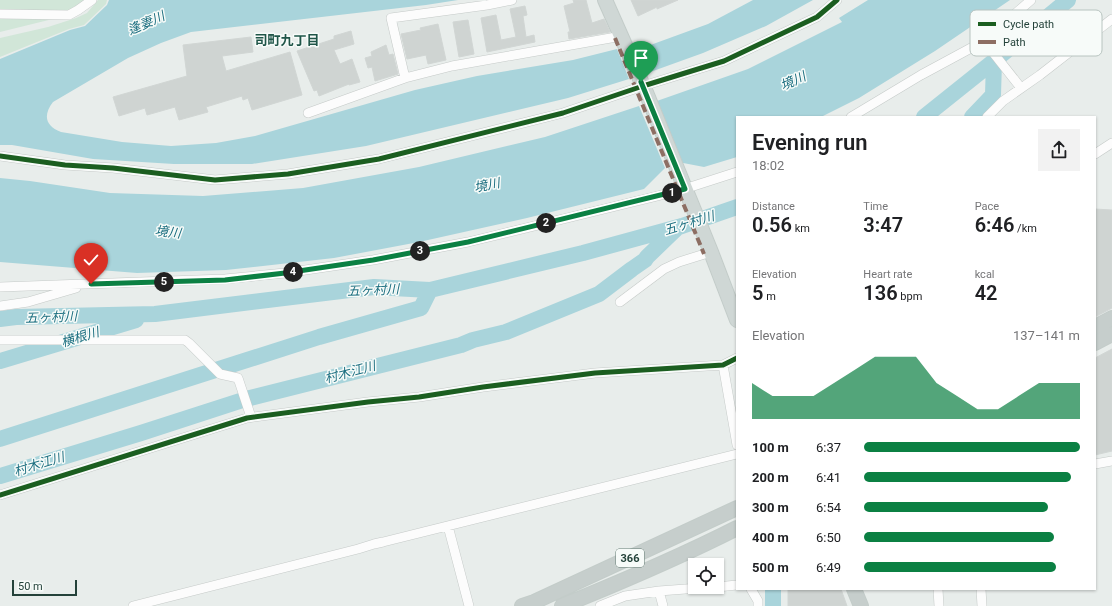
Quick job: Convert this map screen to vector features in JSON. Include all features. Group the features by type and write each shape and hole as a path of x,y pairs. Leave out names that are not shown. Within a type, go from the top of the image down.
{"highway":[{"path":"1096,326 1112,318"},
{"path":"1096,342 1112,334"},
{"name":"366","path":"522,606 541,599 736,508"},
{"name":"366","path":"562,606 703,546 736,529"},
{"path":"854,590 860,606"}],"main road":[{"path":"605,0 643,86 736,317"}],"street":[{"path":"0,14 69,14 78,10 92,0"},
{"path":"405,78 391,18 487,5 512,0"},
{"path":"0,156 65,165 113,168 215,180 288,174 379,159 563,113 724,61 817,17 837,0"},
{"path":"1020,10 1031,0"},
{"path":"1102,27 1112,19"},
{"path":"308,113 405,78 452,66 622,39"},
{"path":"853,116 921,75 970,50"},
{"path":"996,56 1021,86"},
{"path":"987,116 1021,86 1064,56"},
{"path":"1096,153 1112,143"},
{"path":"0,287 225,280 285,273 385,258 468,242 685,189 736,172"},
{"path":"620,302 664,269 679,262 711,252"},
{"path":"0,306 28,302 91,284"},
{"path":"0,340 185,340 220,374 238,378 251,417 247,418"},
{"path":"0,495 247,418 595,374 722,365 736,358"},
{"path":"722,365 736,439"},
{"path":"138,605 736,454"},
{"path":"1096,464 1112,461"},
{"path":"448,526 469,606"},
{"path":"724,586 736,585"},
{"path":"600,606 625,596 688,589"},
{"path":"752,590 758,603"},
{"path":"758,603 759,590"},
{"path":"938,590 939,606"},
{"path":"981,590 982,606"},
{"path":"659,591 663,606"}],"green space":[{"path":"0,0 92,0 69,15 0,32"},
{"path":"98,0 107,0 106,4 84,25 69,29 0,57 0,38 48,27 76,18 87,13"}],"water":[{"name":"逢妻川","path":"109,0 458,0 191,32 161,43 128,58 53,102 48,111 47,120 52,127 61,132 122,142 171,146 216,143 255,136 415,90 477,76 573,60 617,49 629,79 568,98 366,146 252,164 174,164 93,159 12,145 0,145 0,59 70,30 85,26 107,5"},
{"path":"753,0 813,0 766,26 703,53 642,75 634,51 708,24"},
{"name":"境川","path":"868,0 1010,0 995,10 970,10 970,27 935,51 859,98 823,116 736,116 736,157 704,167 678,162 654,102 748,69 842,22 839,18"},
{"name":"境川","path":"639,106 665,168 644,189 527,218 419,242 334,258 226,270 137,273 0,262 0,178 110,193 203,196 303,188 419,167 545,137"}],"building":[{"path":"573,0 586,0 592,23 604,19 610,32 569,39 568,32 570,32 564,6 574,3"},
{"path":"631,0 678,0 657,9 657,7 638,16"},
{"path":"525,6 527,15 523,16 526,37 534,35 535,42 487,52 481,18 496,15 501,40 516,37 510,9"},
{"path":"468,20 474,54 459,57 453,22"},
{"path":"438,24 446,60 428,64 426,55 407,59 401,34 421,30 420,28"},
{"path":"351,31 354,44 334,50 340,64 352,59 360,82 349,84 319,96 317,90 314,91 297,51 334,39 334,36"},
{"path":"251,37 253,52 222,56 226,71 290,52 302,95 252,110 248,98 243,100 242,96 206,107 208,112 179,120 175,107 147,115 145,108 119,116 113,97 187,76 183,45"},
{"path":"386,45 389,55 393,54 398,74 375,81 372,67 368,68 365,58 372,56 371,52"},
{"path":"1096,209 1112,210 1112,308 1096,316"},
{"path":"1112,349 1112,451 1096,455 1096,357"},
{"path":"788,590 841,590 847,606 788,606"}],"waterway":[{"name":"五ヶ村川","path":"1056,10 1068,0"},
{"name":"五ヶ村川","path":"925,116 1000,56"},
{"path":"973,116 993,95 994,61"},
{"name":"五ヶ村川","path":"0,319 16,317 155,314 374,287 430,290 583,253 682,226 736,207"},
{"name":"村木江川","path":"0,476 246,399 461,345 473,340 506,332 599,294 645,260 676,229"},
{"path":"0,439 319,337 421,308 430,290"},
{"name":"横根川","path":"0,361 136,320"},
{"path":"773,590 773,606"}],"marked path":[{"path":"615,38 704,254"}],"cycle path":[{"path":"0,156 65,165 113,168 215,180 288,174 379,159 563,113 724,61 817,17 837,0"},
{"path":"0,495 247,418 368,402 419,397 483,387 595,373 723,365 736,358"}],"district":[{"name":"司町九丁目","path":"287,40"}],"route":[{"path":"91,284 225,280 373,260 468,242 685,189 641,82"}]}
